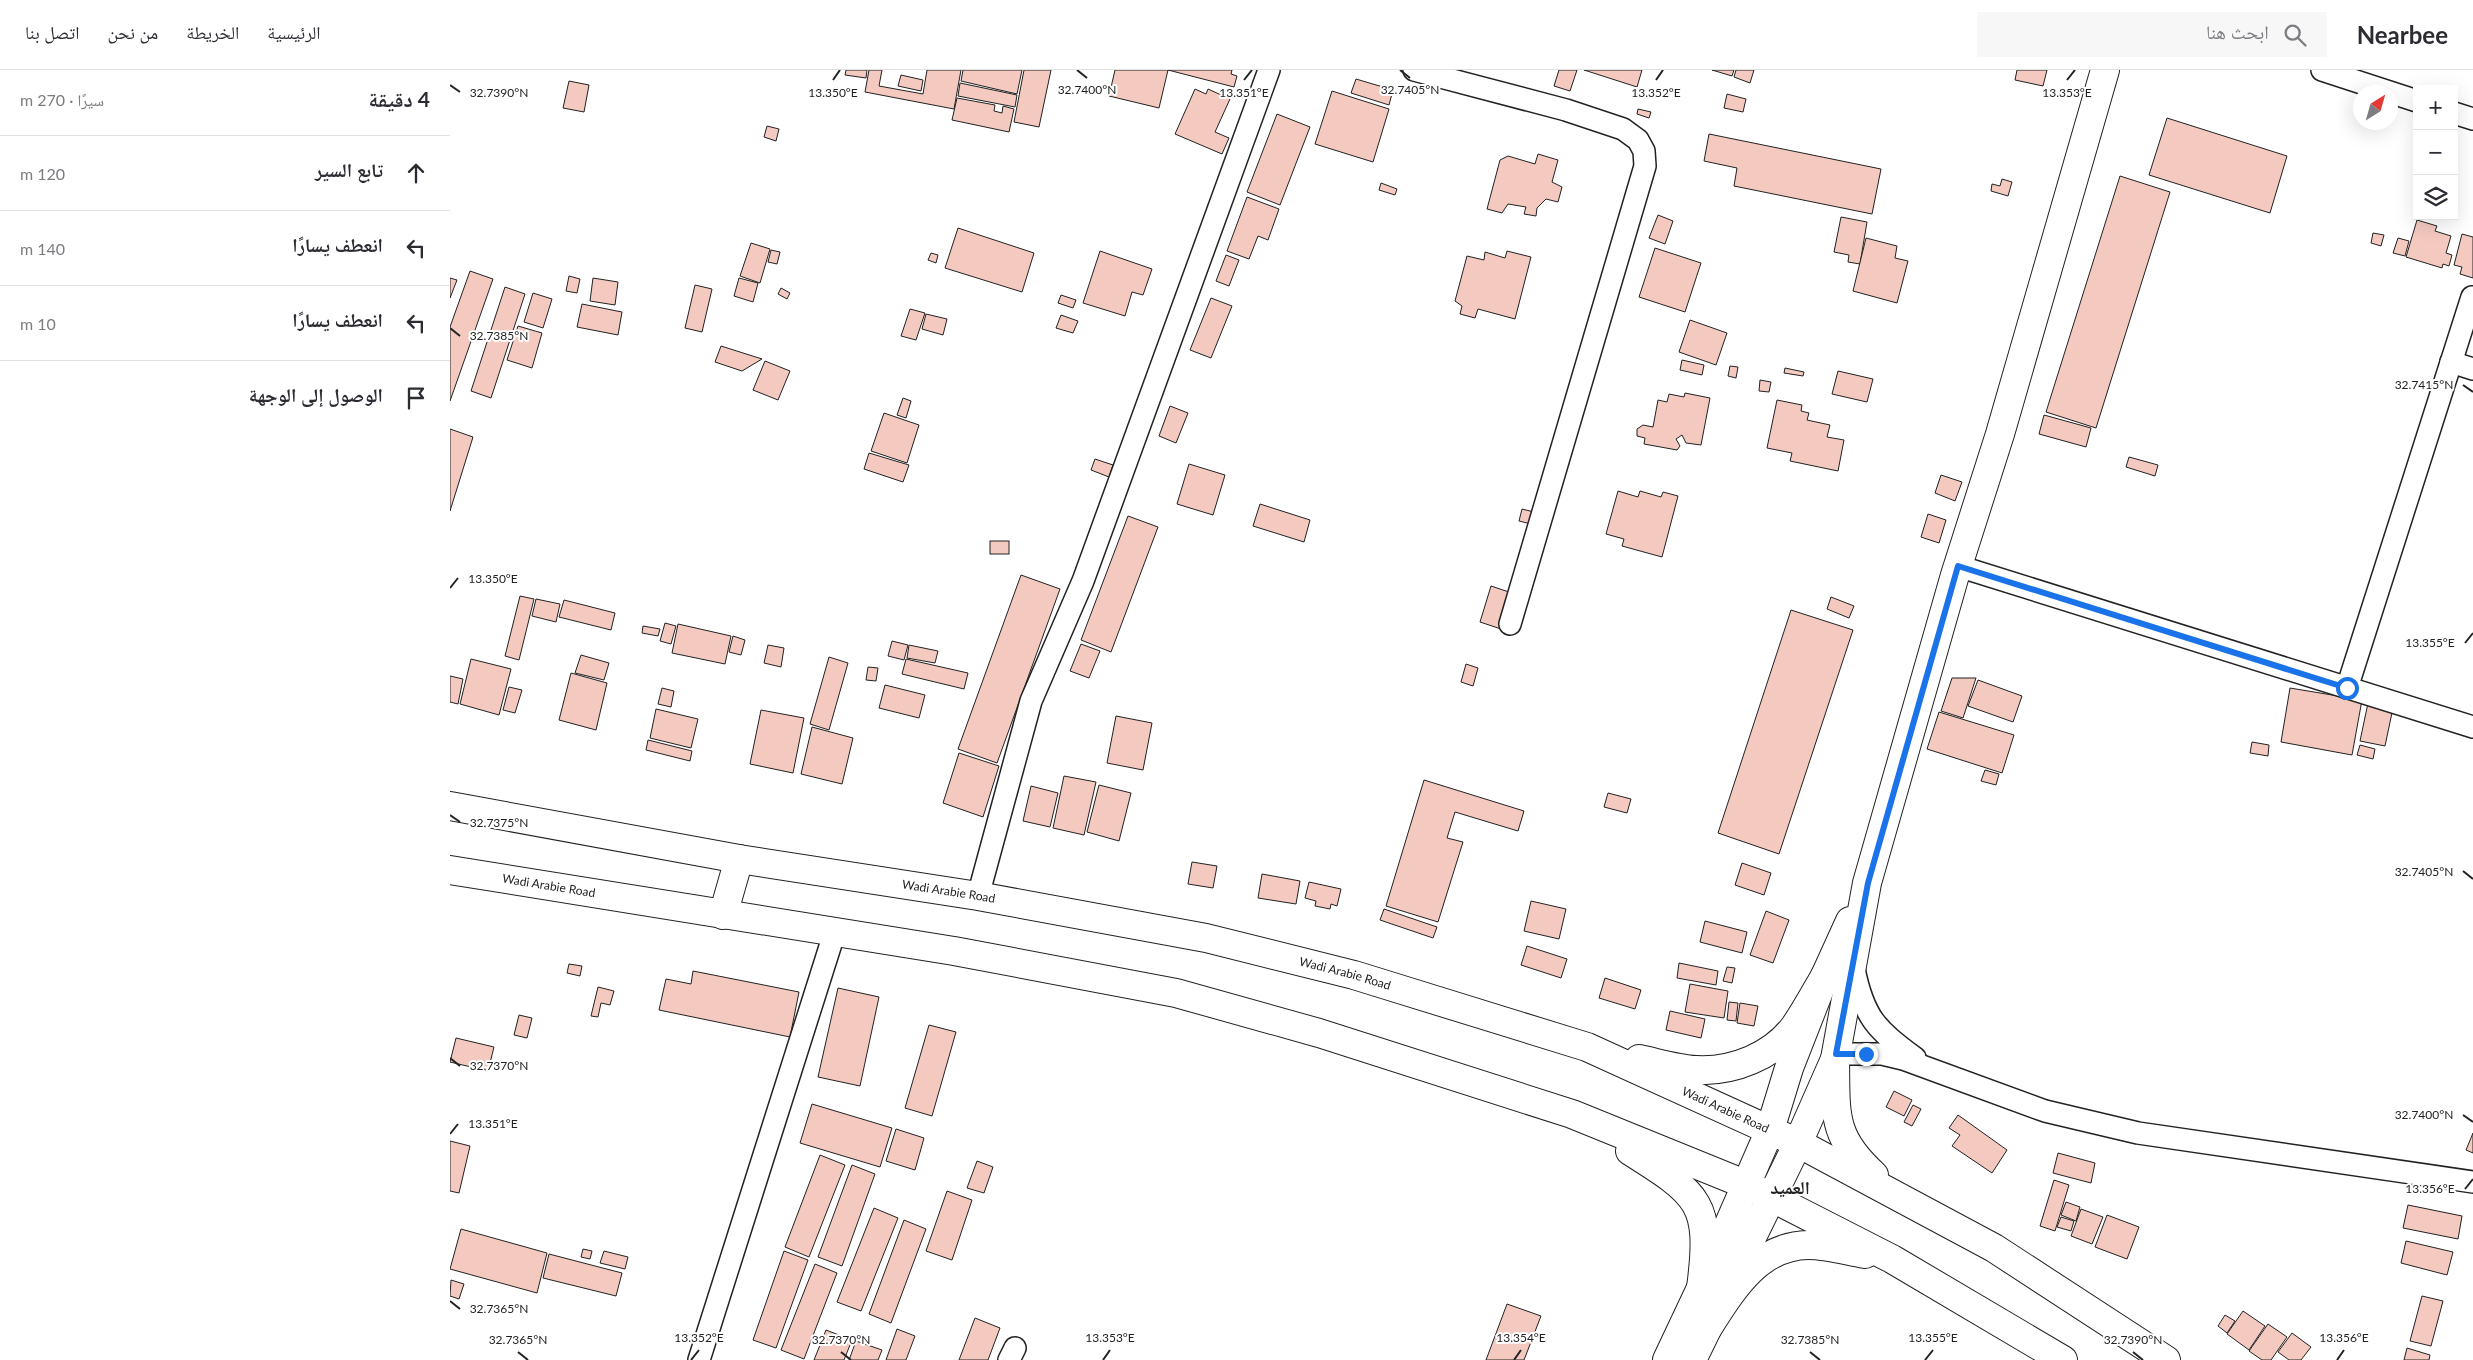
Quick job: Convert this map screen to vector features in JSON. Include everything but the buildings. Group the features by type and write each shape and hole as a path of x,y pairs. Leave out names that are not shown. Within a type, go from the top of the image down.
{"main road":[{"path":"1899,1197 1857,1160 1840,1131 1836,1115 1836,1057 1854,966 1856,939 1868,883 1958,566 2000,434 2105,70"},
{"name":"Wadi Arabie Road","path":"450,806 739,859 978,896 1206,938 1354,975 1587,1048 1798,1143 1994,1248 2166,1360"},
{"path":"723,914 739,859"},
{"name":"Wadi Arabie Road","path":"450,870 836,931 1176,993 1319,1033 1572,1114 1758,1190 1892,1259 2063,1360"},
{"path":"1692,1360 1758,1190 1770,1130 1789,1068 1825,976 1868,883"},
{"path":"1587,1048 1696,1070 1732,1067 1767,1052 1781,1040 1794,1027 1825,976"},
{"path":"1667,1360 1701,1288 1758,1190 1798,1143 1836,1057"},
{"path":"1572,1114 1666,1173 1689,1193 1703,1219 1706,1234 1701,1288"},
{"path":"1702,1335 1750,1268 1767,1256 1787,1248 1809,1245 1892,1259"}],"street":[{"path":"978,896 1031,701 1083,581 1269,70"},
{"path":"1414,70 1566,110 1623,129 1638,140 1644,151 1645,166 1510,624"},
{"path":"2322,70 2413,100"},
{"path":"2458,114 2473,119"},
{"path":"2347,688 2472,297"},
{"path":"2451,362 2473,369"},
{"path":"1958,566 2473,727"},
{"path":"699,1360 836,931"},
{"path":"1854,966 1860,995 1874,1024 1891,1040 1928,1067"},
{"path":"1836,1057 1882,1054 1928,1067 1976,1087 2045,1111 2138,1134 2473,1182"}],"district":[{"name":"العميد","path":"1790,1188"}],"route":[{"path":"1866,1054 1836,1054 1854,966 1856,939 1868,883 1958,566 2347,688"}]}
